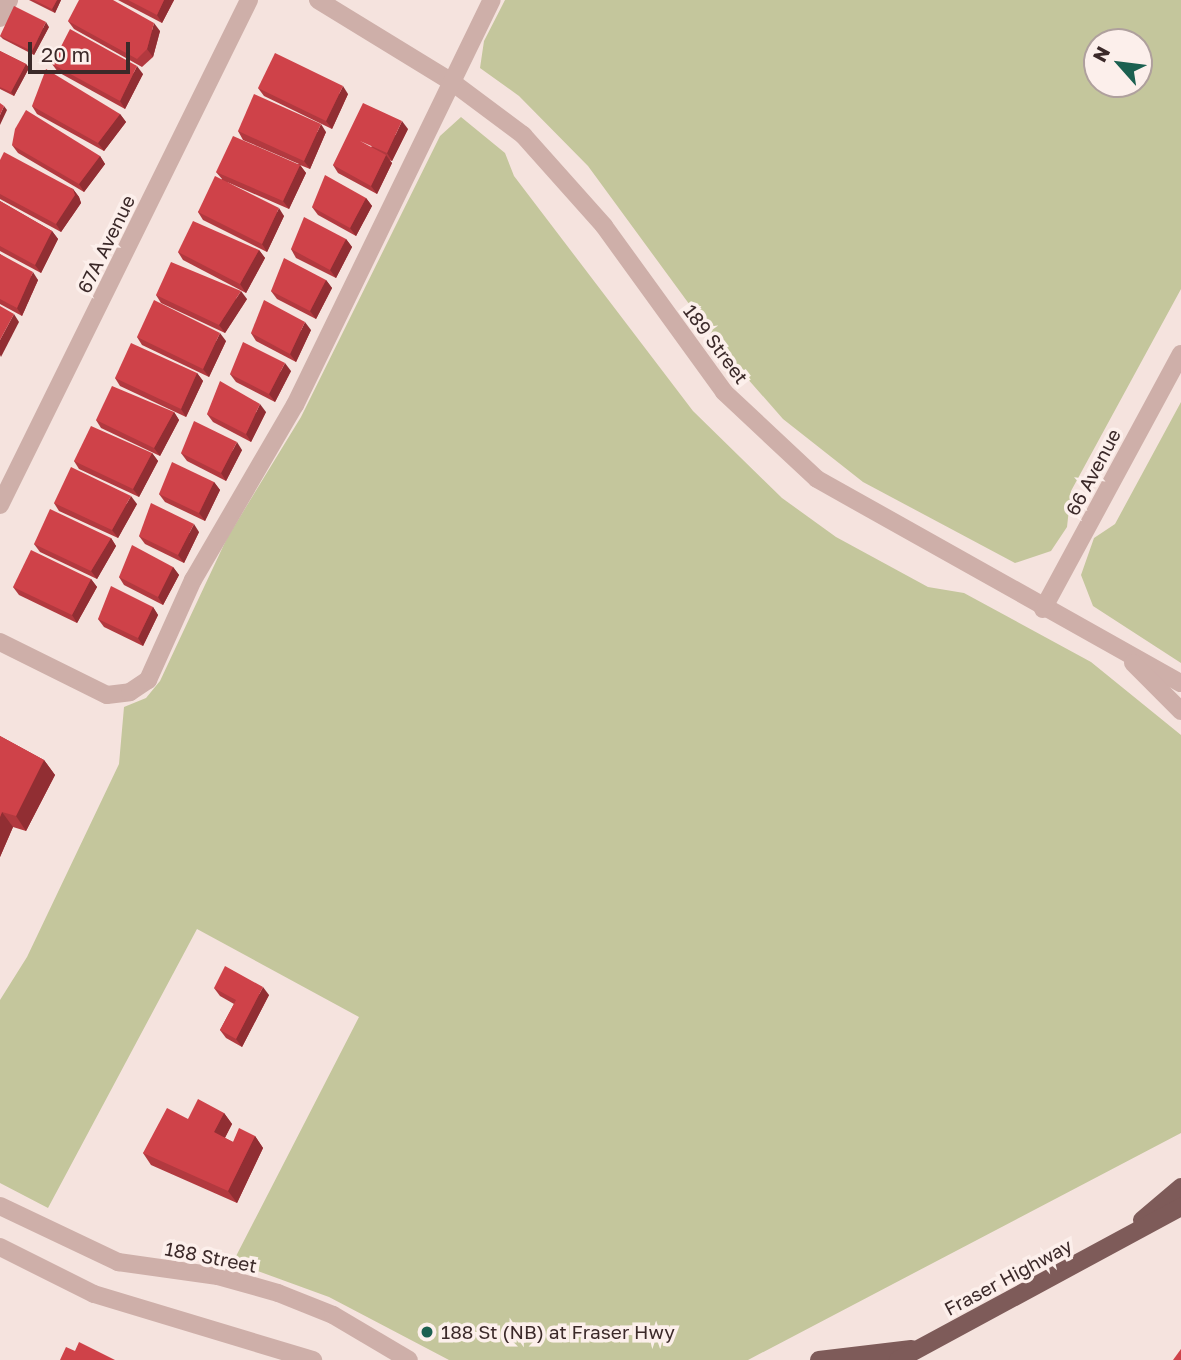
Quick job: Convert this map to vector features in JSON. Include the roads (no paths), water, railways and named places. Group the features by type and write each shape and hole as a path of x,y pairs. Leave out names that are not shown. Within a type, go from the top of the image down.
{"main road":[{"name":"Fraser Highway","path":"1115,1243 1181,1187"},
{"name":"Fraser Highway","path":"898,1360 1181,1208"},
{"name":"Fraser Highway","path":"819,1360 921,1347"}],"street":[{"path":"0,19 9,0"},
{"name":"67A Avenue","path":"0,505 248,0"},
{"name":"189 Street","path":"318,0 452,82 557,169 724,392 768,439 856,507 1128,657 1181,683"},
{"path":"0,642 107,695 131,692 148,680 193,580 295,405 492,0"},
{"name":"66 Avenue","path":"1043,609 1181,354"},
{"name":"189 Street","path":"1128,657 1181,710"},
{"name":"188 Street","path":"0,1206 118,1262 218,1276 278,1293 333,1315 409,1360"},
{"path":"0,1247 94,1294 313,1360"}],"place":[{"name":"188 St (NB) at Fraser Hwy","path":"427,1332"}]}
